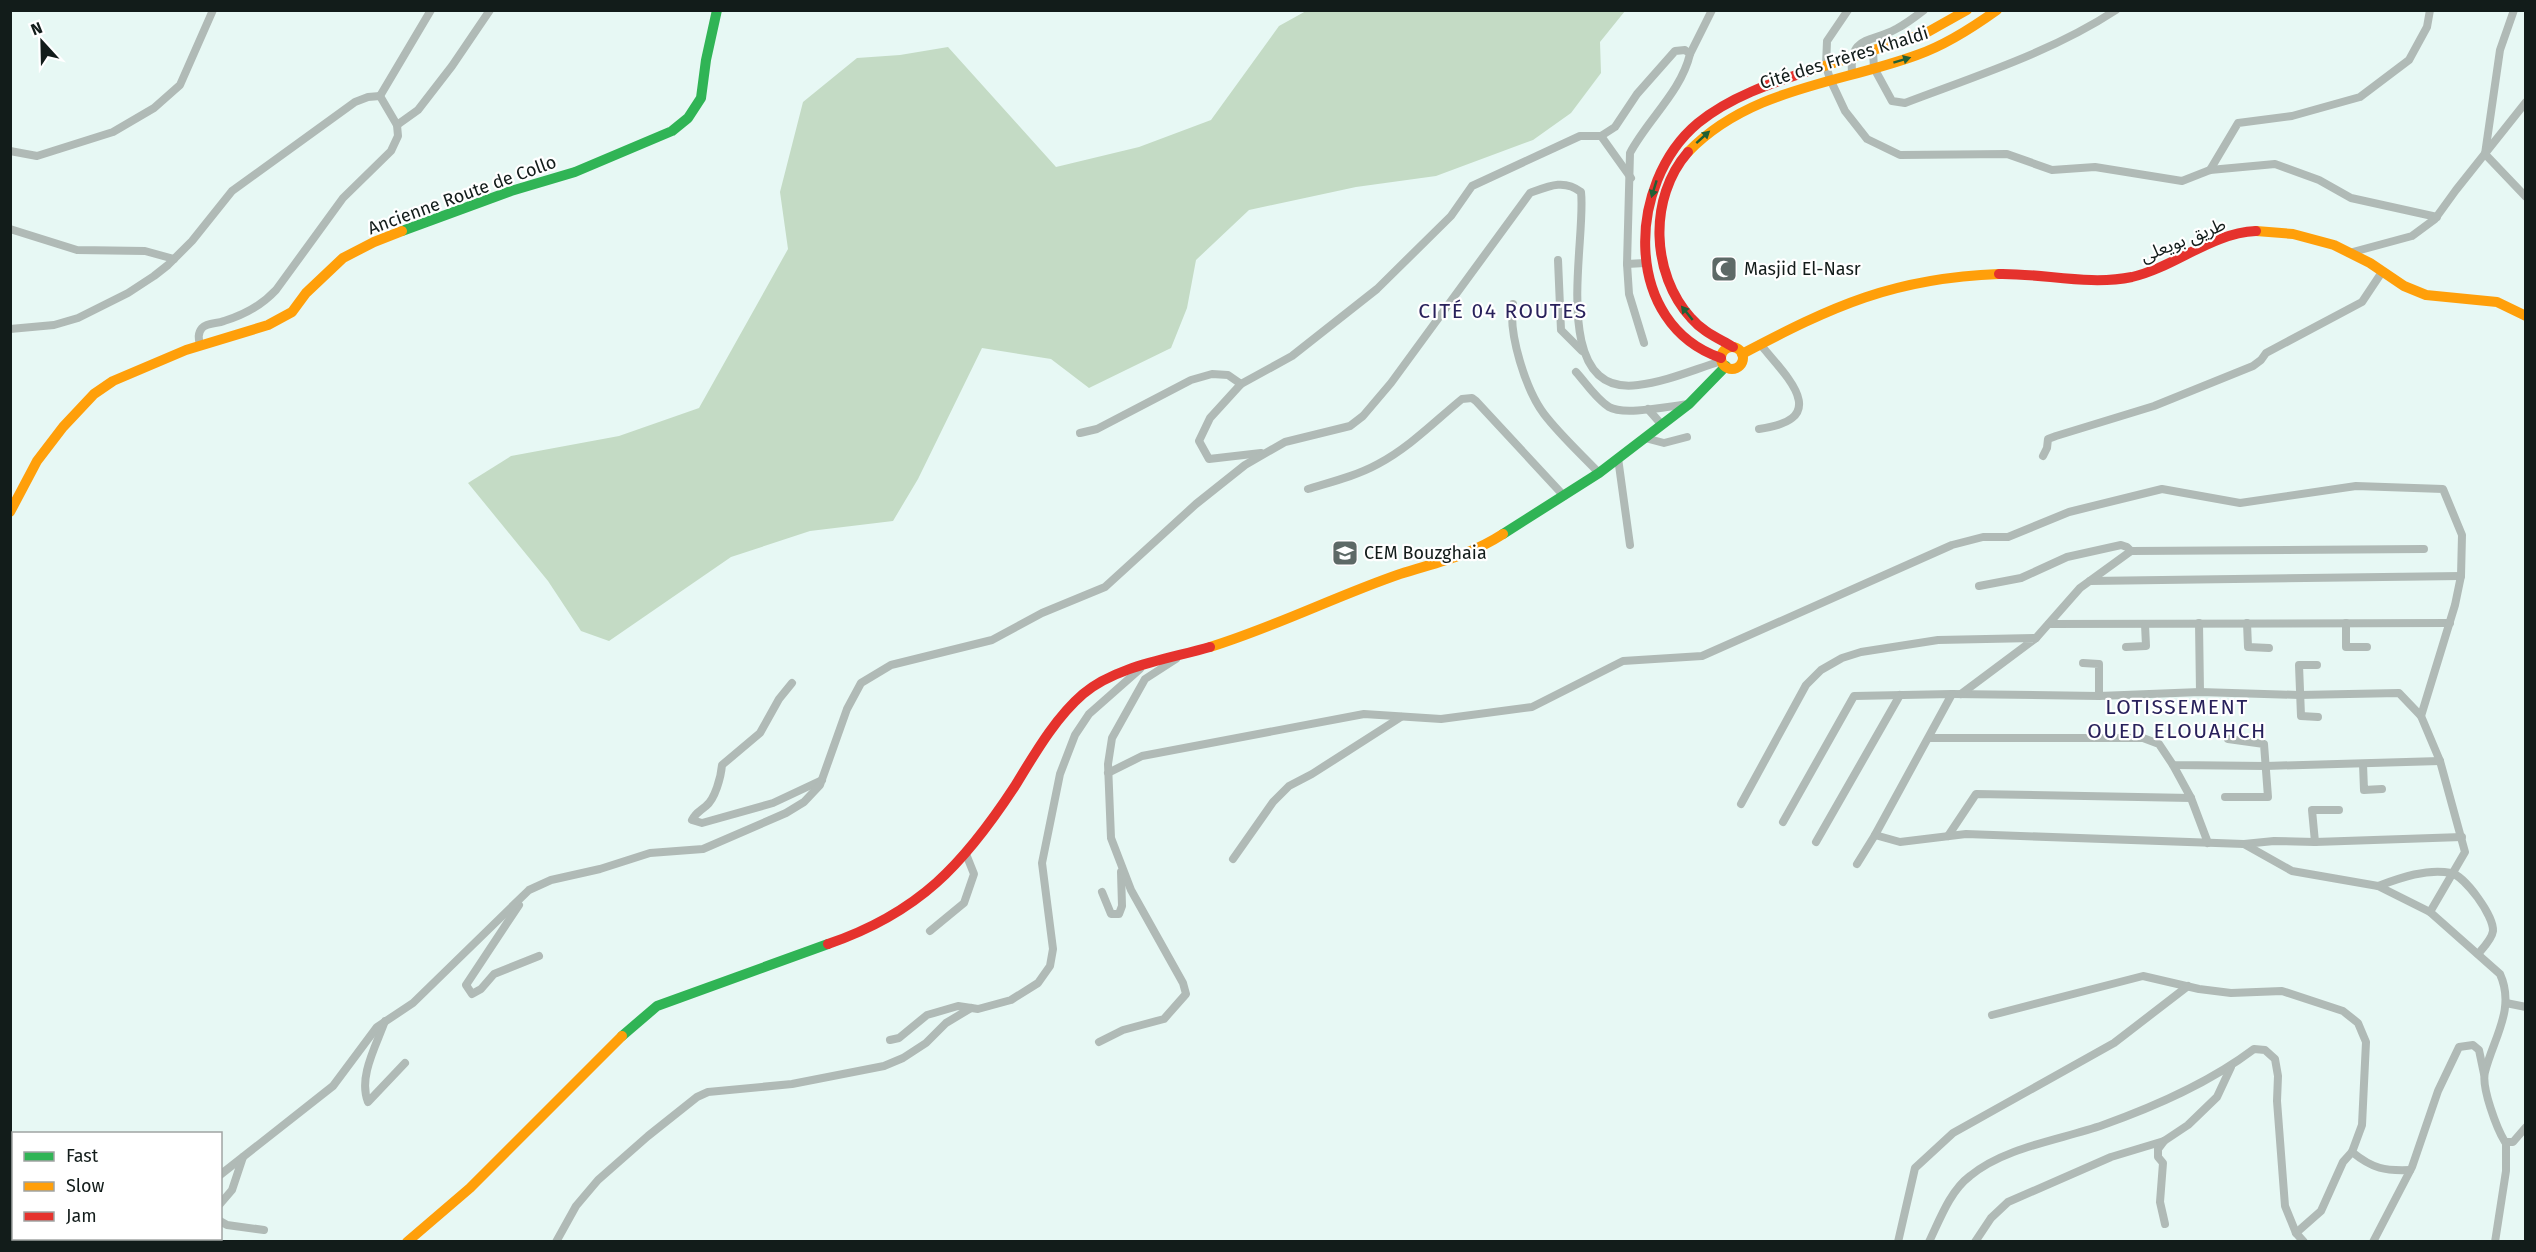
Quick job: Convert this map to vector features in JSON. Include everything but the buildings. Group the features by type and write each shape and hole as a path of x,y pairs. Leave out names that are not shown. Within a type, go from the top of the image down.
{"main road":[{"name":"Ancienne Route de Collo","path":"10,512 38,460 63,427 94,394 113,381 200,346 268,325 292,312 306,292 343,258 374,242 511,191 575,172 672,131 688,118 701,98 705,60 717,10"},
{"name":"Cité des Frères Khaldi","path":"1723,362 1698,349 1678,329 1658,300 1645,262 1646,222 1651,195 1659,171 1680,141 1698,124 1743,95 1789,77 1873,52 1931,31 1967,10"},
{"name":"Cité des Frères Khaldi","path":"1738,350 1704,331 1689,317 1677,301 1665,273 1660,241 1663,203 1671,178 1687,153 1727,118 1768,97 1874,68 1934,48 1997,10"},
{"name":"طريق بويعلى","path":"1738,350 1760,344 1853,299 1895,286 1938,278 2009,274 2082,280 2127,278 2149,273 2210,243 2231,236 2266,231 2328,244 2349,253 2416,292 2438,298 2499,303 2526,316"},
{"path":"407,1242 470,1188 616,1042 657,1006 779,960 848,937 907,907 936,884 966,854 988,827 1045,738 1082,695 1101,682 1143,666 1219,644 1401,574 1449,561 1482,548 1599,473 1662,425 1689,404 1723,362 1723,351 1738,350 1742,360 1739,366 1732,368 1723,362"}],"street":[{"path":"10,151 37,156 113,132 154,108 180,85 213,10"},
{"path":"380,96 431,10"},
{"path":"396,125 418,110 452,66 490,10"},
{"path":"1644,343 1629,294 1627,264 1630,153 1638,138 1675,90 1712,10"},
{"path":"1848,10 1827,41 1826,66 1830,79 1845,111 1867,139 1900,155 2007,154 2052,170 2095,167 2182,181 2210,170 2275,164 2319,180 2351,198 2437,217"},
{"path":"1852,73 1851,59 1856,47 1864,41 1895,30 1924,10"},
{"path":"1873,52 1874,68 1892,101 1905,103 2022,59 2101,20 2116,10"},
{"path":"2210,170 2238,123 2292,117 2360,97 2409,60 2427,27 2430,10"},
{"path":"2485,154 2500,50 2514,10"},
{"path":"1265,452 1209,459 1199,441 1210,418 1241,384 1292,356 1377,289 1451,216 1472,186 1580,136 1601,136 1615,127 1637,94 1675,51 1685,50 1690,54"},
{"path":"200,346 198,336 202,328 237,317 264,303 343,198 392,151 398,136 396,125 380,96"},
{"path":"10,329 54,325 78,318 128,293 168,265 192,241 232,191 355,102 368,97 380,96"},
{"path":"2349,253 2412,236 2437,217 2526,102"},
{"path":"1601,136 1631,178"},
{"path":"2485,154 2526,197"},
{"path":"222,1173 333,1086 377,1027 413,1003 529,890 551,880 600,869 650,853 703,849 786,813 804,802 820,785 847,709 861,683 891,665 992,640 1042,613 1105,587 1196,504 1265,452 1285,442 1350,426 1363,416 1391,383 1530,193 1554,184 1571,185 1581,192 1583,211 1577,257 1582,351"},
{"path":"10,229 77,250 145,251 174,259"},
{"path":"1558,260 1561,330 1606,379 1627,386 1638,385 1723,362"},
{"path":"1627,264 1645,262"},
{"path":"2043,456 2048,440 2056,436 2154,406 2253,366 2266,353 2362,302 2382,272"},
{"path":"1513,304 1511,320 1513,336 1537,404 1549,421 1599,473"},
{"path":"1759,429 1786,423 1795,416 1799,404 1798,393 1760,344"},
{"path":"1576,372 1602,402 1613,409 1648,409 1689,404"},
{"path":"1080,433 1097,429 1191,380 1212,374 1228,375 1241,384"},
{"path":"1308,489 1378,464 1413,440 1462,399 1467,398 1476,401 1564,496"},
{"path":"1648,409 1662,425"},
{"path":"1645,438 1664,443 1687,436"},
{"path":"1618,458 1630,545"},
{"path":"1108,772 1142,756 1364,714 1441,719 1532,707 1623,661 1702,656 1952,545 1983,537 2008,537 2069,513 2162,489 2240,503 2356,486 2444,489 2462,535 2461,576 2450,623 2421,716"},
{"path":"1979,586 2021,578 2067,557 2121,545 2131,551"},
{"path":"1857,864 1956,694 2036,638 2088,580 2131,551 2424,549"},
{"path":"2088,580 2461,576"},
{"path":"2199,623 2200,692"},
{"path":"2247,623 2248,647 2269,648"},
{"path":"2346,623 2346,647 2367,647"},
{"path":"2049,624 2450,623"},
{"path":"2126,647 2146,646 2145,624"},
{"path":"1741,804 1806,685 1821,670 1842,658 1861,652 1938,640 2036,638"},
{"path":"1099,1042 1123,1030 1164,1019 1186,994 1183,983 1131,890 1110,838 1108,772 1112,738 1145,679 1182,655"},
{"path":"2083,663 2099,664 2099,696"},
{"path":"2317,665 2298,665 2301,716 2318,717"},
{"path":"890,1040 899,1038 927,1015 958,1006 978,1009 1011,1000 1038,983 1050,966 1053,949 1042,863 1060,774 1075,735 1089,714 1143,666"},
{"path":"792,683 778,699 760,733 722,765 720,777 707,806 697,811 692,820 702,824 772,803 822,780"},
{"path":"1783,822 1854,696 1956,694 2099,696 2200,692 2299,695 2399,693 2421,716 2439,761 2465,852 2430,912"},
{"path":"1816,842 1900,695"},
{"path":"1233,859 1273,802 1289,786 1402,717"},
{"path":"1929,738 2144,738 2159,744 2173,765 2191,798 2208,843"},
{"path":"2225,797 2268,797 2264,744 2228,739"},
{"path":"2173,765 2266,766 2439,761"},
{"path":"2363,764 2364,790 2382,789"},
{"path":"1948,836 1976,794 2191,798"},
{"path":"2315,842 2312,810 2339,810"},
{"path":"1875,835 1900,842 1966,834 2244,844 2274,841 2315,842 2462,837"},
{"path":"2244,844 2292,871 2378,886 2430,912 2500,974 2506,987 2506,1003 2501,1027 2484,1074"},
{"path":"930,931 964,903 974,874 966,854"},
{"path":"1101,892 1111,914 1119,914 1122,906 1120,862"},
{"path":"2378,886 2406,876 2440,872 2454,873 2471,886 2491,921 2493,930 2478,954"},
{"path":"529,890 466,985 468,991 472,994 481,989 494,974 507,971 539,956"},
{"path":"1992,1015 2143,976 2232,993 2282,991 2343,1011 2358,1023 2366,1042 2362,1125 2352,1152 2343,1162 2321,1210 2296,1233"},
{"path":"1898,1242 1916,1168 1953,1133 2114,1043 2188,986"},
{"path":"2506,1003 2526,1007"},
{"path":"556,1242 576,1206 598,1180 697,1097 708,1092 792,1084 884,1066 903,1058 926,1043 946,1023 971,1008"},
{"path":"385,1021 365,1079 363,1090 368,1102 405,1063"},
{"path":"2373,1242 2410,1170 2438,1091 2459,1047 2473,1044 2479,1050 2492,1116 2506,1143 2506,1171 2495,1242"},
{"path":"1929,1242 1953,1194 1970,1176 2008,1155 2103,1125 2197,1086 2254,1049 2265,1050 2275,1059 2278,1076 2277,1101 2285,1206 2296,1233 2304,1242"},
{"path":"2165,1224 2160,1202 2163,1163 2158,1157 2158,1149 2164,1141 2203,1112 2217,1097 2231,1066"},
{"path":"2506,1143 2513,1142 2526,1127"},
{"path":"1975,1242 1991,1218 2008,1202 2111,1156 2164,1141"},
{"path":"2352,1152 2364,1162 2385,1171 2410,1170"},
{"path":"222,1202 232,1190 243,1157"},
{"path":"222,1222 227,1225 264,1230"}],"green space":[{"path":"1306,11 1625,11 1600,42 1601,73 1571,113 1533,140 1436,176 1356,187 1249,210 1196,260 1187,308 1171,348 1089,388 1051,359 982,348 918,479 893,521 810,531 731,557 609,641 581,631 548,581 468,483 511,456 619,436 699,408 788,249 780,192 803,102 857,58 900,55 948,47 1056,167 1139,147 1211,120 1279,26"}],"traffic: fast":[{"path":"402,231 511,191 575,172 672,131 688,118 701,98 706,60 717,10"},
{"path":"1503,534 1599,473 1689,404 1726,366"},
{"path":"622,1036 657,1006 828,944"}],"traffic: slow":[{"path":"1809,71 1926,33 1967,10"},
{"path":"1688,152 1712,131 1739,114 1767,101 1796,90 1887,65 1928,51 1958,36 1997,10"},
{"path":"10,512 37,461 63,427 94,394 113,381 186,350 268,325 292,312 306,293 343,258 402,231"},
{"path":"2256,231 2293,234 2334,245 2370,263 2404,286 2426,295 2497,302 2526,316"},
{"path":"1742,354 1835,309 1895,288 1927,281 1999,274"},
{"path":"1732,347 1742,354 1743,358 1736,368 1732,369 1722,362 1721,358 1728,348 1732,347"},
{"path":"1210,647 1400,574 1465,553 1503,534"},
{"path":"407,1242 470,1188 622,1036"}],"traffic: jam":[{"path":"1721,358 1689,341 1666,315 1651,285 1645,250 1648,215 1657,180 1674,149 1698,123 1710,114 1751,92 1809,71"},
{"path":"1688,152 1675,171 1666,191 1661,213 1662,258 1668,280 1678,300 1691,318 1706,331 1733,347"},
{"path":"1999,274 2082,280 2132,277 2163,266 2224,238 2256,231"},
{"path":"828,944 860,932 888,917 914,901 936,883 977,839 1015,786 1054,725 1083,694 1096,684 1127,670 1210,647"}],"place":[{"name":"Masjid El-Nasr","path":"1724,269"},
{"name":"CEM Bouzghaia","path":"1345,553"}],"district":[{"name":"CITÉ 04 ROUTES","path":"1503,311"},
{"name":"LOTISSEMENT OUED ELOUAHCH","path":"2177,719"}]}
